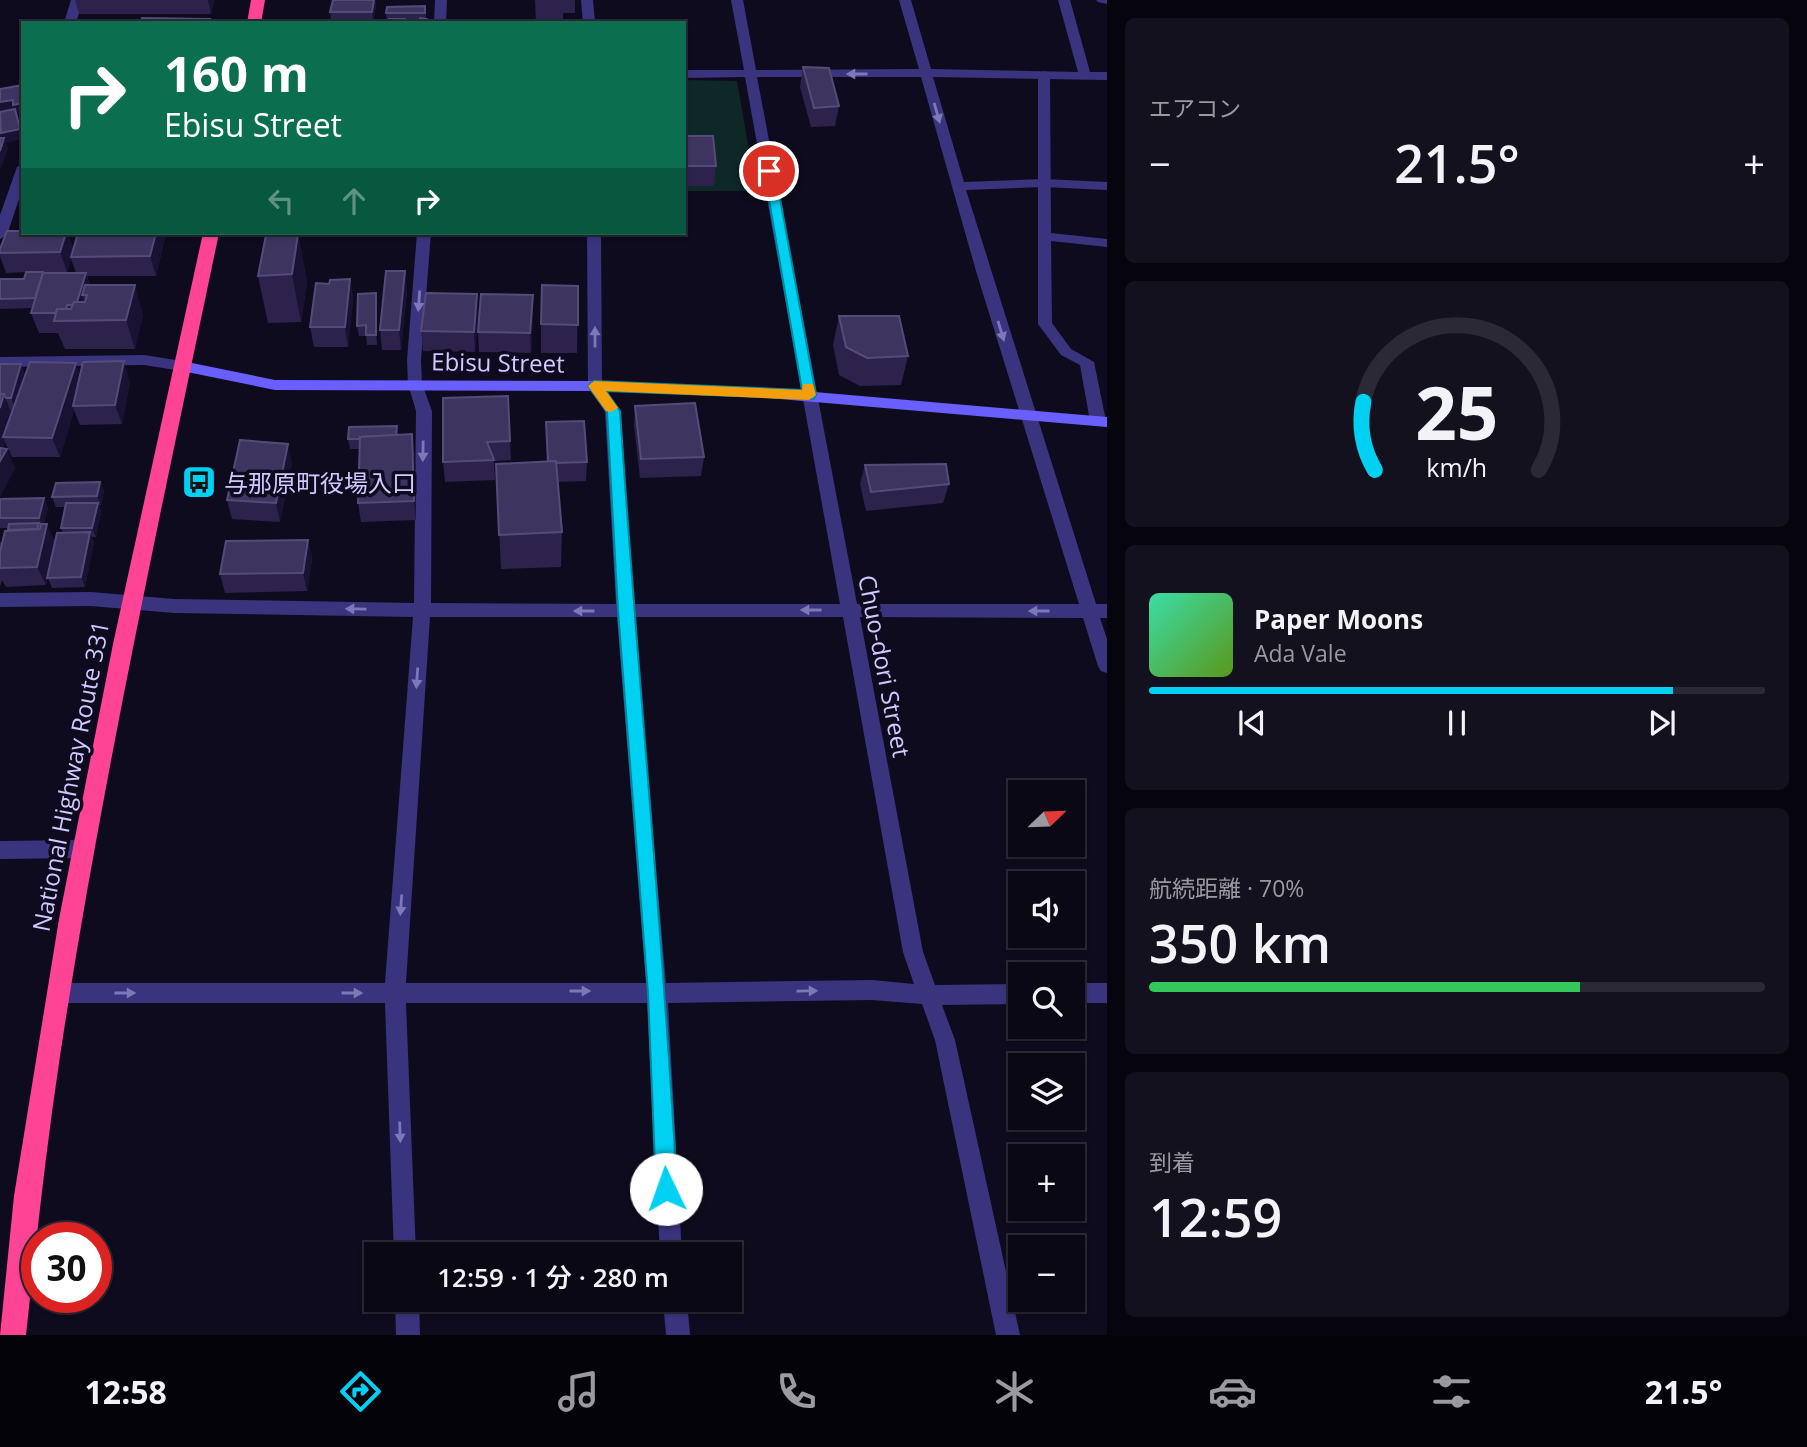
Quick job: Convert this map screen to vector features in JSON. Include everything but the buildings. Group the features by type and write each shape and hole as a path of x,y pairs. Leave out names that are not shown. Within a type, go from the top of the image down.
{"highway":[{"path":"254,21 258,0"},
{"name":"National Highway Route 331","path":"12,1335 57,993 83,849 211,235"}],"street":[{"path":"71,21 77,0"},
{"path":"440,21 441,0"},
{"path":"587,0 589,21"},
{"name":"Chuo-dori Street","path":"737,0 913,952 926,995 945,1040 1008,1335"},
{"path":"905,0 1027,414 1107,666"},
{"path":"1064,0 1085,76"},
{"path":"1102,0 1107,1"},
{"path":"686,74 926,73 1107,76"},
{"path":"1044,75 1045,324 1066,352 1087,362 1103,422"},
{"path":"0,235 21,173"},
{"path":"958,186 1044,183 1107,186"},
{"path":"405,1242 395,993 422,610 424,411 415,384 414,357 424,235"},
{"path":"594,235 594,386 613,411 625,611 657,993 670,1242"},
{"path":"1044,236 1107,243"},
{"path":"0,362 144,360 182,366"},
{"name":"Ebisu Street","path":"182,366 275,385 594,386 809,395 1103,422"},
{"path":"0,600 91,599 133,605 422,610 1107,611"},
{"path":"0,850 83,849"},
{"path":"57,993 657,993 872,990 926,995 1008,993"},
{"path":"1085,993 1107,993"},
{"path":"407,1312 408,1335"},
{"path":"676,1312 678,1335"}],"green space":[{"path":"686,80 737,81 756,191 686,191"}],"slow traffic":[{"path":"611,408 594,386 809,395 808,387"}],"place":[{"name":"与那原町役場入口","path":"199,482"}],"route":[{"path":"666,1189 657,993 625,611 613,411 594,386 809,395 769,171"}]}
